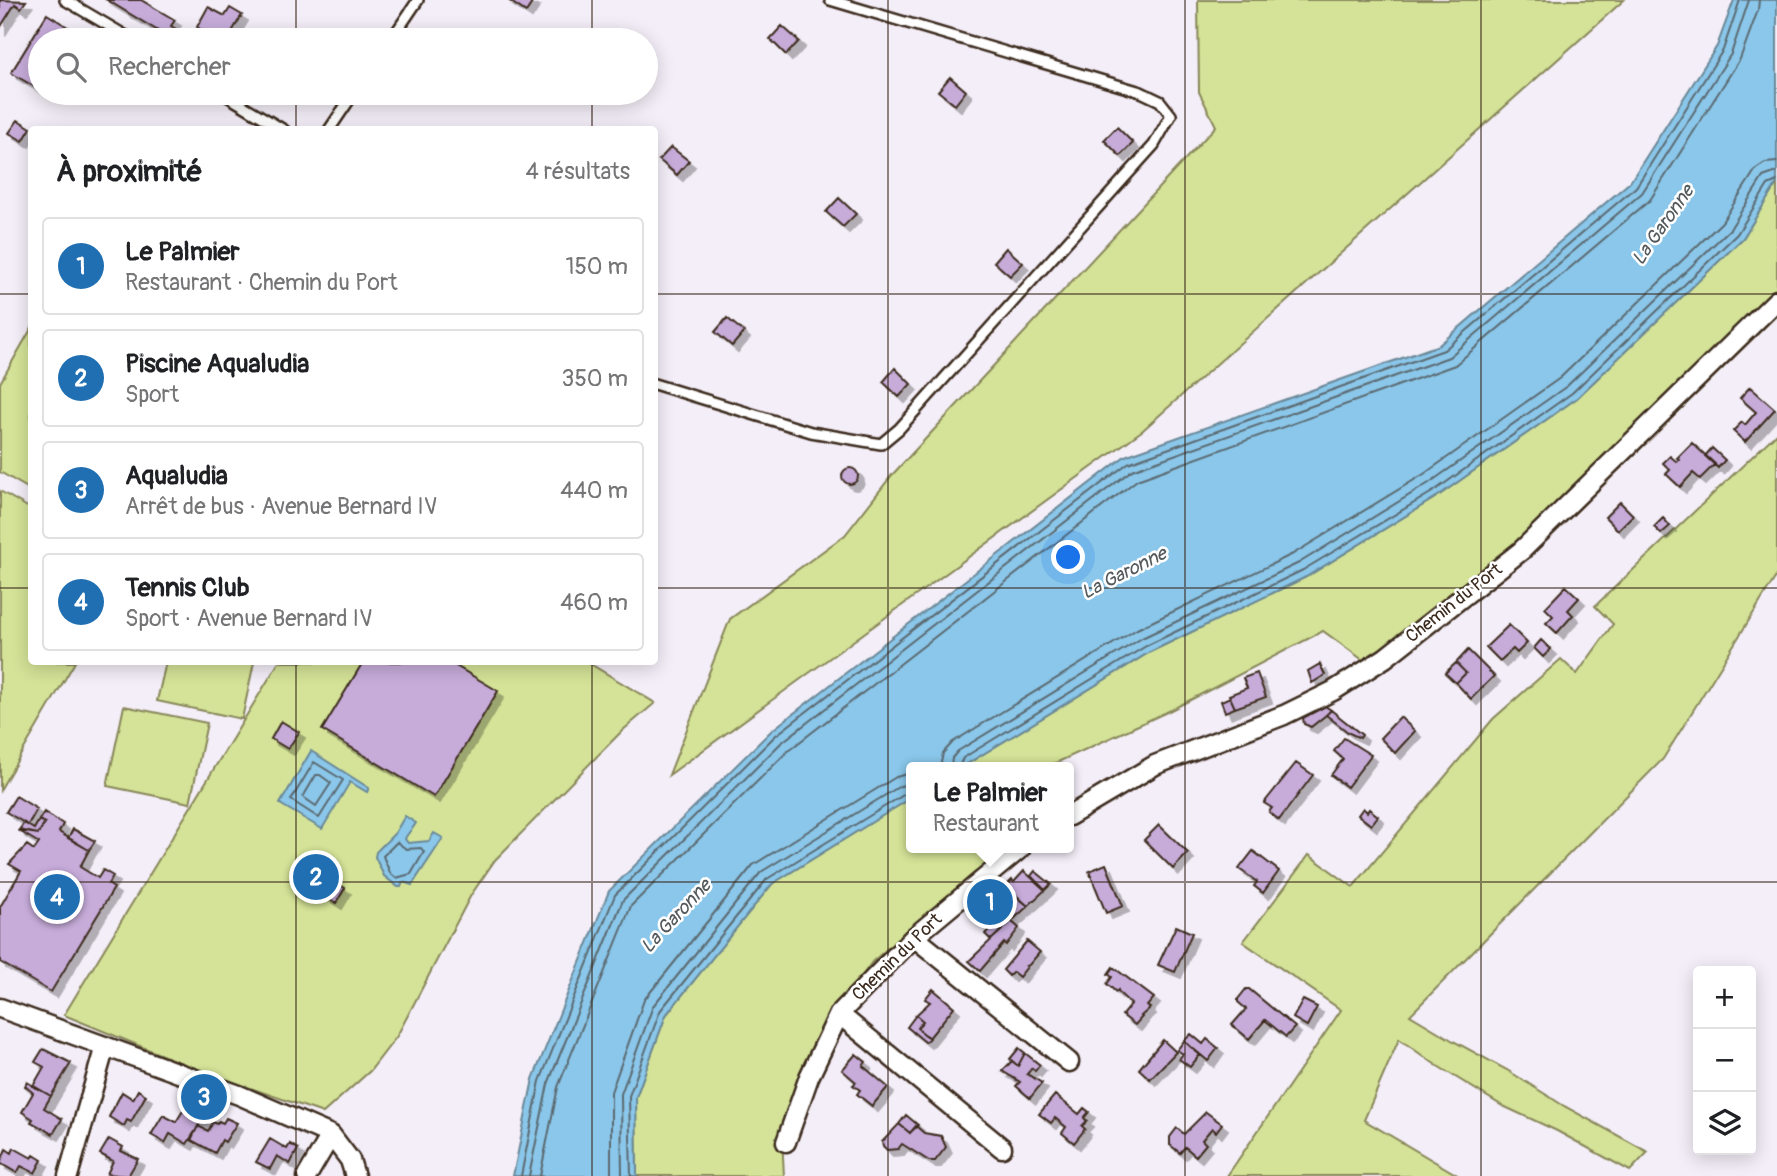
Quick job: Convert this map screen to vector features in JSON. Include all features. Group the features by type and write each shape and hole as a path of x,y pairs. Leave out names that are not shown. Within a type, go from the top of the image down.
{"street":[{"name":"Chemin du Port","path":"1074,813 1155,765 1284,715 1333,691 1385,658 1521,551 1777,300"},
{"name":"Chemin du Port","path":"786,1142 809,1077 839,1014 914,937 1015,853"},
{"path":"914,937 1069,1062"},
{"path":"0,1008 239,1095 331,1135 350,1160 355,1176"},
{"name":"Chemin du Port","path":"839,1014 1002,1148"},
{"path":"68,1176 105,1046"},
{"path":"307,1176 331,1135"}],"lane":[{"path":"65,0 113,28"},
{"path":"399,28 418,0"},
{"path":"658,385 811,432 881,444 899,429 1154,145 1171,115 1160,101 1141,92 830,0"},
{"path":"242,105 277,126"},
{"path":"332,126 346,105"}],"green space":[{"path":"1198,0 1624,0 1143,430 669,775 730,619 845,535 892,475 1216,126 1199,92"},
{"path":"1777,183 1777,315 1543,544 1448,601 1367,663 1323,631 1169,711 1058,762 970,762 1150,652 1306,577 1438,496 1577,398 1743,238"},
{"path":"28,334 28,488 0,472 0,383"},
{"path":"1777,433 1777,575 1663,759 1410,1015 1648,1152 1630,1171 1557,1131 1501,1105 1399,1039 1364,1120 1459,1176 1227,1176 1341,1010 1243,942 1309,855 1353,887 1493,719 1561,659 1577,674 1613,624 1595,606"},
{"path":"0,491 28,507 28,665 73,665 0,790"},
{"path":"165,665 253,665 242,719 157,701"},
{"path":"277,665 592,665 655,703 622,731 495,860 471,895 397,1036 370,1071 323,1113 201,1071 64,1015"},
{"path":"124,706 207,723 190,803 107,786"},
{"path":"906,801 906,853 1003,853 974,873 872,962 822,1033 782,1137 784,1176 637,1176 636,1097 666,1015 772,884"}],"water":[{"name":"La Garonne","path":"1734,0 1777,0 1777,183 1743,238 1577,398 1438,496 1306,577 1150,652 970,762 906,762 906,801 772,884 666,1015 636,1097 637,1176 513,1176 533,1079 609,891 771,731 1125,456 1439,345 1630,182 1717,46"},
{"path":"311,751 369,788 367,792 350,782 322,829 280,804"},
{"path":"405,816 416,823 405,839 408,843 429,841 434,833 443,838 412,885 403,882 401,887 398,887 384,876 375,857 376,852 395,833"}],"building":[{"path":"0,0 26,1 21,8 15,4 0,28"},
{"path":"107,0 141,0 175,20 171,26 174,28 153,28"},
{"path":"508,0 534,0 526,12"},
{"path":"208,7 225,16 230,8 242,15 234,28 197,27"},
{"path":"47,14 69,28 38,28"},
{"path":"782,26 799,41 786,55 770,39"},
{"path":"28,45 28,83 11,73"},
{"path":"950,77 966,91 955,105 938,91"},
{"path":"18,120 28,126 28,133 23,141 9,133"},
{"path":"1117,127 1133,143 1120,156 1104,140"},
{"path":"671,147 689,161 677,175 659,160"},
{"path":"839,198 856,214 843,227 826,212"},
{"path":"1006,248 1023,263 1010,276 994,262"},
{"path":"727,318 744,332 732,346 715,332"},
{"path":"895,368 911,384 899,397 883,382"},
{"path":"1750,387 1775,409 1745,442 1733,431 1742,422 1745,425 1756,412 1740,398"},
{"path":"1692,443 1715,464 1700,479 1693,473 1680,487 1666,474 1670,470 1663,463 1670,456 1677,462 1677,458"},
{"path":"1712,448 1725,460 1718,468 1705,456"},
{"path":"847,468 853,468 858,476 856,482 847,484 842,479 842,473"},
{"path":"1620,502 1633,515 1618,530 1605,517"},
{"path":"1663,518 1670,526 1661,534 1654,527"},
{"path":"1566,586 1579,598 1568,610 1573,615 1557,633 1546,623 1553,616 1545,608"},
{"path":"1509,625 1527,643 1517,653 1513,649 1500,661 1486,647"},
{"path":"1541,640 1551,649 1543,657 1534,648"},
{"path":"1468,650 1494,676 1471,699 1456,683 1466,673 1456,663"},
{"path":"1456,663 1466,673 1456,683 1445,673"},
{"path":"1320,664 1325,675 1312,683 1308,671"},
{"path":"361,665 454,665 498,691 434,797 322,730"},
{"path":"1257,673 1266,697 1235,708 1229,695 1247,688 1243,678"},
{"path":"1230,697 1235,708 1225,712 1221,701"},
{"path":"1325,706 1331,710 1326,715 1311,727 1304,724 1303,718"},
{"path":"1331,710 1362,735 1360,738 1326,715"},
{"path":"1400,717 1415,731 1395,753 1380,738"},
{"path":"281,721 299,732 288,749 271,739"},
{"path":"1344,738 1371,755 1347,787 1331,775 1343,759 1334,751"},
{"path":"1296,763 1313,775 1279,820 1269,812 1272,808 1264,803"},
{"path":"16,796 37,809 28,825 6,812"},
{"path":"1363,808 1378,816 1371,825 1358,815"},
{"path":"44,812 63,824 59,832 89,850 80,867 98,878 103,870 113,876 108,884 114,888 51,992 0,962 0,907 21,871 9,864 27,845 34,850 39,843 19,831 38,834 45,823 39,820"},
{"path":"39,820 45,823 38,834 19,830 24,823 34,829"},
{"path":"1159,825 1188,853 1173,869 1144,840"},
{"path":"73,829 95,841 89,850 68,838"},
{"path":"1253,851 1279,871 1263,893 1254,886 1257,882 1239,869"},
{"path":"1106,864 1123,906 1106,913 1089,871"},
{"path":"1024,871 1045,890 1028,906 1006,886"},
{"path":"1035,871 1051,884 1045,890 1031,876"},
{"path":"329,878 345,888 336,903 320,893"},
{"path":"994,883 1013,900 1016,896 1028,906 991,940 985,934 993,925 972,906"},
{"path":"1011,921 1019,928 980,971 969,961"},
{"path":"1176,926 1192,933 1175,972 1158,965"},
{"path":"1027,941 1040,952 1019,977 1013,972 1009,976 1003,970"},
{"path":"1113,967 1154,998 1147,1006 1150,1008 1135,1025 1122,1015 1131,1004 1118,990 1116,992 1107,984 1112,977 1108,974"},
{"path":"933,989 954,1007 929,1038 917,1028 923,1021 916,1015 930,1002 925,999"},
{"path":"1246,989 1295,1027 1286,1037 1265,1020 1249,1039 1232,1025 1246,1009 1238,999"},
{"path":"1303,1000 1317,1007 1307,1026 1293,1018"},
{"path":"916,1015 923,1021 917,1028 929,1038 925,1042 907,1027"},
{"path":"1191,1034 1203,1044 1207,1039 1218,1048 1208,1061 1184,1041"},
{"path":"1163,1040 1176,1052 1150,1079 1139,1069"},
{"path":"1184,1041 1200,1055 1190,1067 1179,1059 1183,1054 1177,1050"},
{"path":"1019,1048 1025,1053 1018,1066 1010,1059"},
{"path":"43,1049 71,1063 51,1096 33,1086 44,1067 35,1062"},
{"path":"1025,1053 1040,1065 1027,1074 1042,1083 1030,1098 1016,1086 1020,1082 1002,1071 1012,1061 1018,1066"},
{"path":"856,1054 866,1062 863,1066 888,1087 872,1106 857,1094 860,1090 853,1085 856,1082 842,1070"},
{"path":"27,1082 51,1096 44,1108 62,1119 53,1134 31,1122 33,1119 22,1112 33,1093 25,1086"},
{"path":"138,1090 146,1095 131,1122 127,1120 124,1126 109,1117 122,1092 133,1099"},
{"path":"1055,1095 1079,1114 1084,1108 1089,1112 1084,1118 1087,1121 1082,1126 1085,1129 1074,1143 1062,1133 1066,1127 1055,1118 1051,1123 1039,1114"},
{"path":"184,1109 203,1119 187,1144 170,1134 165,1143 151,1135 163,1115 176,1122"},
{"path":"1206,1112 1222,1124 1216,1132 1212,1128 1202,1140 1206,1144 1196,1156 1185,1147 1180,1153 1170,1145 1170,1137 1177,1128 1184,1134"},
{"path":"906,1115 918,1125 910,1133 899,1124"},
{"path":"226,1118 237,1123 215,1153 191,1140 198,1126 208,1131 213,1122 223,1123"},
{"path":"899,1124 910,1133 916,1126 924,1133 941,1136 946,1147 935,1161 929,1161 902,1144 898,1149 887,1150 882,1142"},
{"path":"109,1139 123,1147 121,1151 138,1159 128,1176 107,1174 113,1161 100,1154"},
{"path":"270,1139 287,1149 290,1144 298,1149 290,1164 277,1156 270,1169 256,1162"},
{"path":"14,1148 32,1158 34,1155 42,1160 35,1173 21,1166 17,1173 0,1163 6,1149 12,1153"}],"place":[{"name":"Piscine Aqualudia","path":"316,877"},
{"name":"Tennis Club","path":"57,897"},
{"name":"Le Palmier","path":"990,902"},
{"name":"Aqualudia","path":"204,1097"}]}
